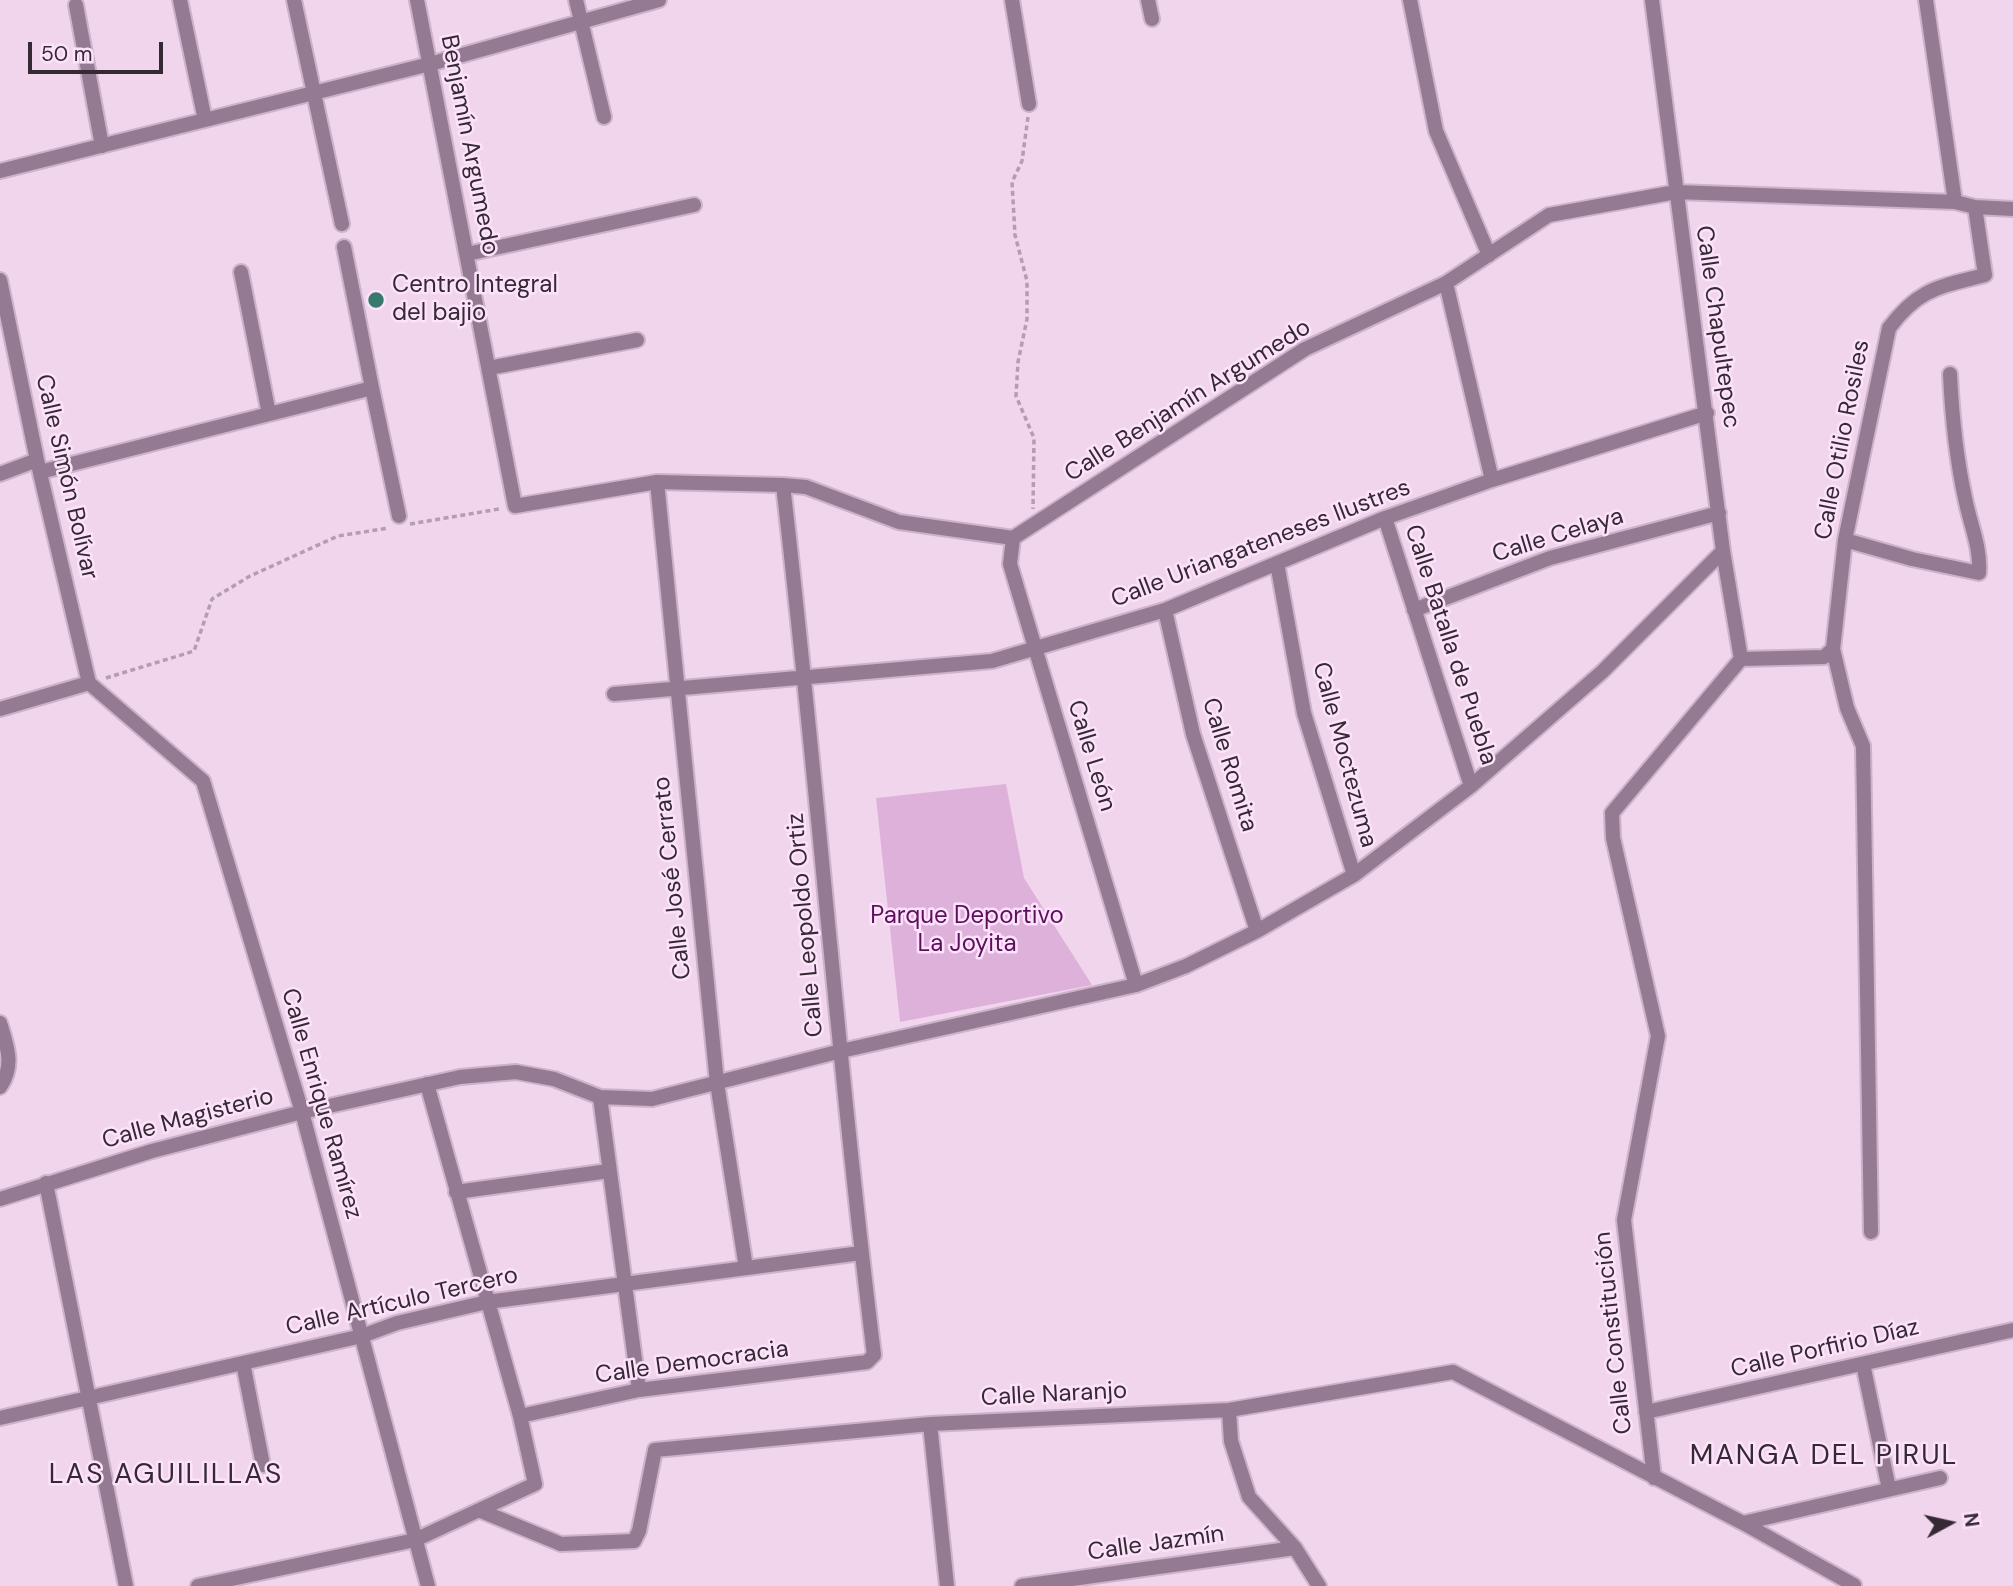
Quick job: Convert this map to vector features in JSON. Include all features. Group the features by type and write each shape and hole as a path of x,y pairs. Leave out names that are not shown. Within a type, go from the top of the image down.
{"street":[{"path":"180,0 205,120"},
{"path":"294,0 316,92 342,224"},
{"name":"Benjamín Argumedo","path":"417,0 515,506"},
{"path":"576,0 604,117"},
{"path":"0,171 430,64 659,0"},
{"path":"1012,0 1029,104"},
{"path":"1148,0 1152,19"},
{"path":"1410,0 1436,131 1489,255"},
{"name":"Calle Chapultepec","path":"1652,0 1723,551 1741,659"},
{"path":"1926,0 1955,202"},
{"path":"76,5 102,146"},
{"name":"Calle Benjamín Argumedo","path":"1013,538 1305,349 1446,283 1549,215 1676,192 1955,202 1975,207 2013,209"},
{"path":"467,254 694,205"},
{"name":"Calle Otilio Rosiles","path":"1871,1232 1863,746 1847,708 1833,649 1845,540 1889,328 1906,305 1930,290 1985,275 1975,207"},
{"path":"344,247 399,523"},
{"path":"241,272 269,414"},
{"name":"Calle Simón Bolívar","path":"0,280 89,683"},
{"path":"1446,283 1492,480"},
{"path":"489,368 637,340"},
{"path":"1845,540 1912,559 1979,573 1980,555 1965,499 1952,427 1950,374"},
{"path":"0,474 269,414 372,388"},
{"name":"Calle Uriangateneses Ilustres","path":"614,694 992,661 1036,650 1165,611 1385,518 1492,480 1707,413"},
{"path":"515,506 657,482 783,485 806,487 899,522 1013,538"},
{"name":"Calle José Cerrato","path":"657,482 717,1083 746,1268"},
{"name":"Calle Leopoldo Ortiz","path":"783,485 805,676 861,1253 874,1355 872,1360"},
{"name":"Calle Celaya","path":"1414,610 1550,558 1719,513"},
{"name":"Calle Batalla de Puebla","path":"1385,518 1471,786"},
{"name":"Calle León","path":"1013,538 1010,564 1136,985"},
{"name":"Calle Magisterio","path":"0,1199 152,1151 302,1112 460,1077 516,1072 554,1079 600,1097 652,1099 841,1051 1136,985 1186,966 1257,931 1354,876 1471,786 1602,672 1723,551"},
{"name":"Calle Moctezuma","path":"1276,564 1304,713 1354,876"},
{"name":"Calle Romita","path":"1165,611 1193,734 1257,931"},
{"path":"1741,659 1824,657 1833,649"},
{"name":"Calle Constitución","path":"1654,1478 1624,1220 1658,1036 1613,838 1612,813 1741,659"},
{"path":"0,709 89,683"},
{"name":"Calle Enrique Ramírez","path":"89,683 203,780 302,1112 428,1586"},
{"path":"0,1023 10,1059 8,1075 0,1087"},
{"path":"198,1586 415,1540 535,1484 520,1416 427,1084"},
{"path":"600,1097 639,1390"},
{"path":"456,1192 609,1171"},
{"path":"46,1183 126,1586"},
{"name":"Calle Artículo Tercero","path":"0,1418 362,1336 397,1323 487,1302 861,1253"},
{"name":"Calle Porfirio Díaz","path":"1646,1412 2013,1330"},
{"name":"Calle Democracia","path":"520,1416 639,1390 872,1360"},
{"path":"243,1363 264,1465"},
{"path":"1863,1363 1889,1489"},
{"name":"Calle Naranjo","path":"481,1511 561,1544 634,1541 639,1531 655,1450 930,1424 1229,1410 1454,1372 1654,1478"},
{"path":"1229,1410 1231,1441 1249,1497 1295,1548 1319,1586"},
{"path":"930,1424 947,1586"},
{"path":"1654,1478 1854,1585"},
{"path":"1742,1523 1940,1478"},
{"name":"Calle Jazmín","path":"1022,1586 1295,1548"}],"path":[{"path":"1029,104 1022,161 1012,182 1015,235 1027,281 1027,319 1018,362 1016,396 1034,438 1031,502 1036,525"},
{"path":"89,683 194,651 212,599 250,576 338,536 399,523 515,506"}],"green space":[{"name":"Parque Deportivo La Joyita","path":"1006,784 1024,878 1092,985 900,1022 876,798"}],"place":[{"name":"Centro Integral del bajio","path":"376,300"}],"district":[{"name":"MANGA DEL PIRUL","path":"1824,1457"},
{"name":"LAS AGUILILLAS","path":"166,1476"}]}
